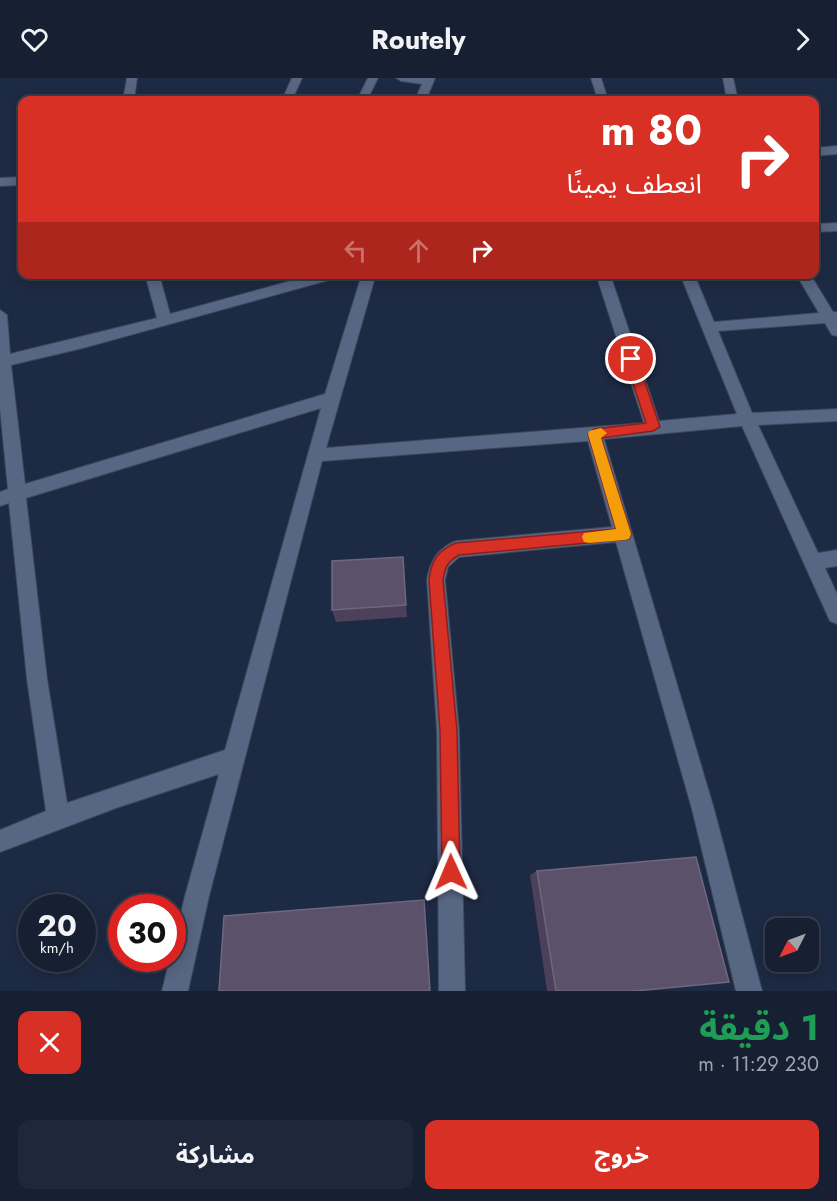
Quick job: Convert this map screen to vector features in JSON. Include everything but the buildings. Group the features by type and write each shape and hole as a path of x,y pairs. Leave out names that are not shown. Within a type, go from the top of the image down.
{"street":[{"path":"130,96 132,78"},
{"path":"288,96 293,78"},
{"path":"364,96 373,78"},
{"path":"401,78 429,80 423,96"},
{"path":"596,78 602,96"},
{"path":"729,78 732,96"},
{"path":"819,152 837,151"},
{"path":"0,182 18,181"},
{"path":"0,192 18,191"},
{"path":"819,228 837,227"},
{"path":"153,279 165,321"},
{"path":"3,361 83,343 317,279"},
{"path":"175,991 197,896 315,455 368,279"},
{"path":"605,279 653,427"},
{"path":"689,279 747,419 837,615"},
{"path":"806,279 835,322"},
{"path":"0,315 8,496 26,566 37,679 58,817"},
{"path":"710,327 835,322"},
{"path":"8,496 333,398"},
{"path":"315,455 594,434 747,419 837,415"},
{"path":"594,434 624,534 635,582 704,809 748,991"},
{"path":"452,991 448,731 436,580 438,566 445,556 456,549 624,534"},
{"path":"812,562 837,558"},
{"path":"0,841 58,817 158,781 235,758"}],"slow traffic":[{"path":"589,537 624,534 594,434 601,433"}],"route":[{"path":"451,872 448,731 436,580 438,566 445,556 456,549 624,534 594,434 653,427 631,359"}]}
